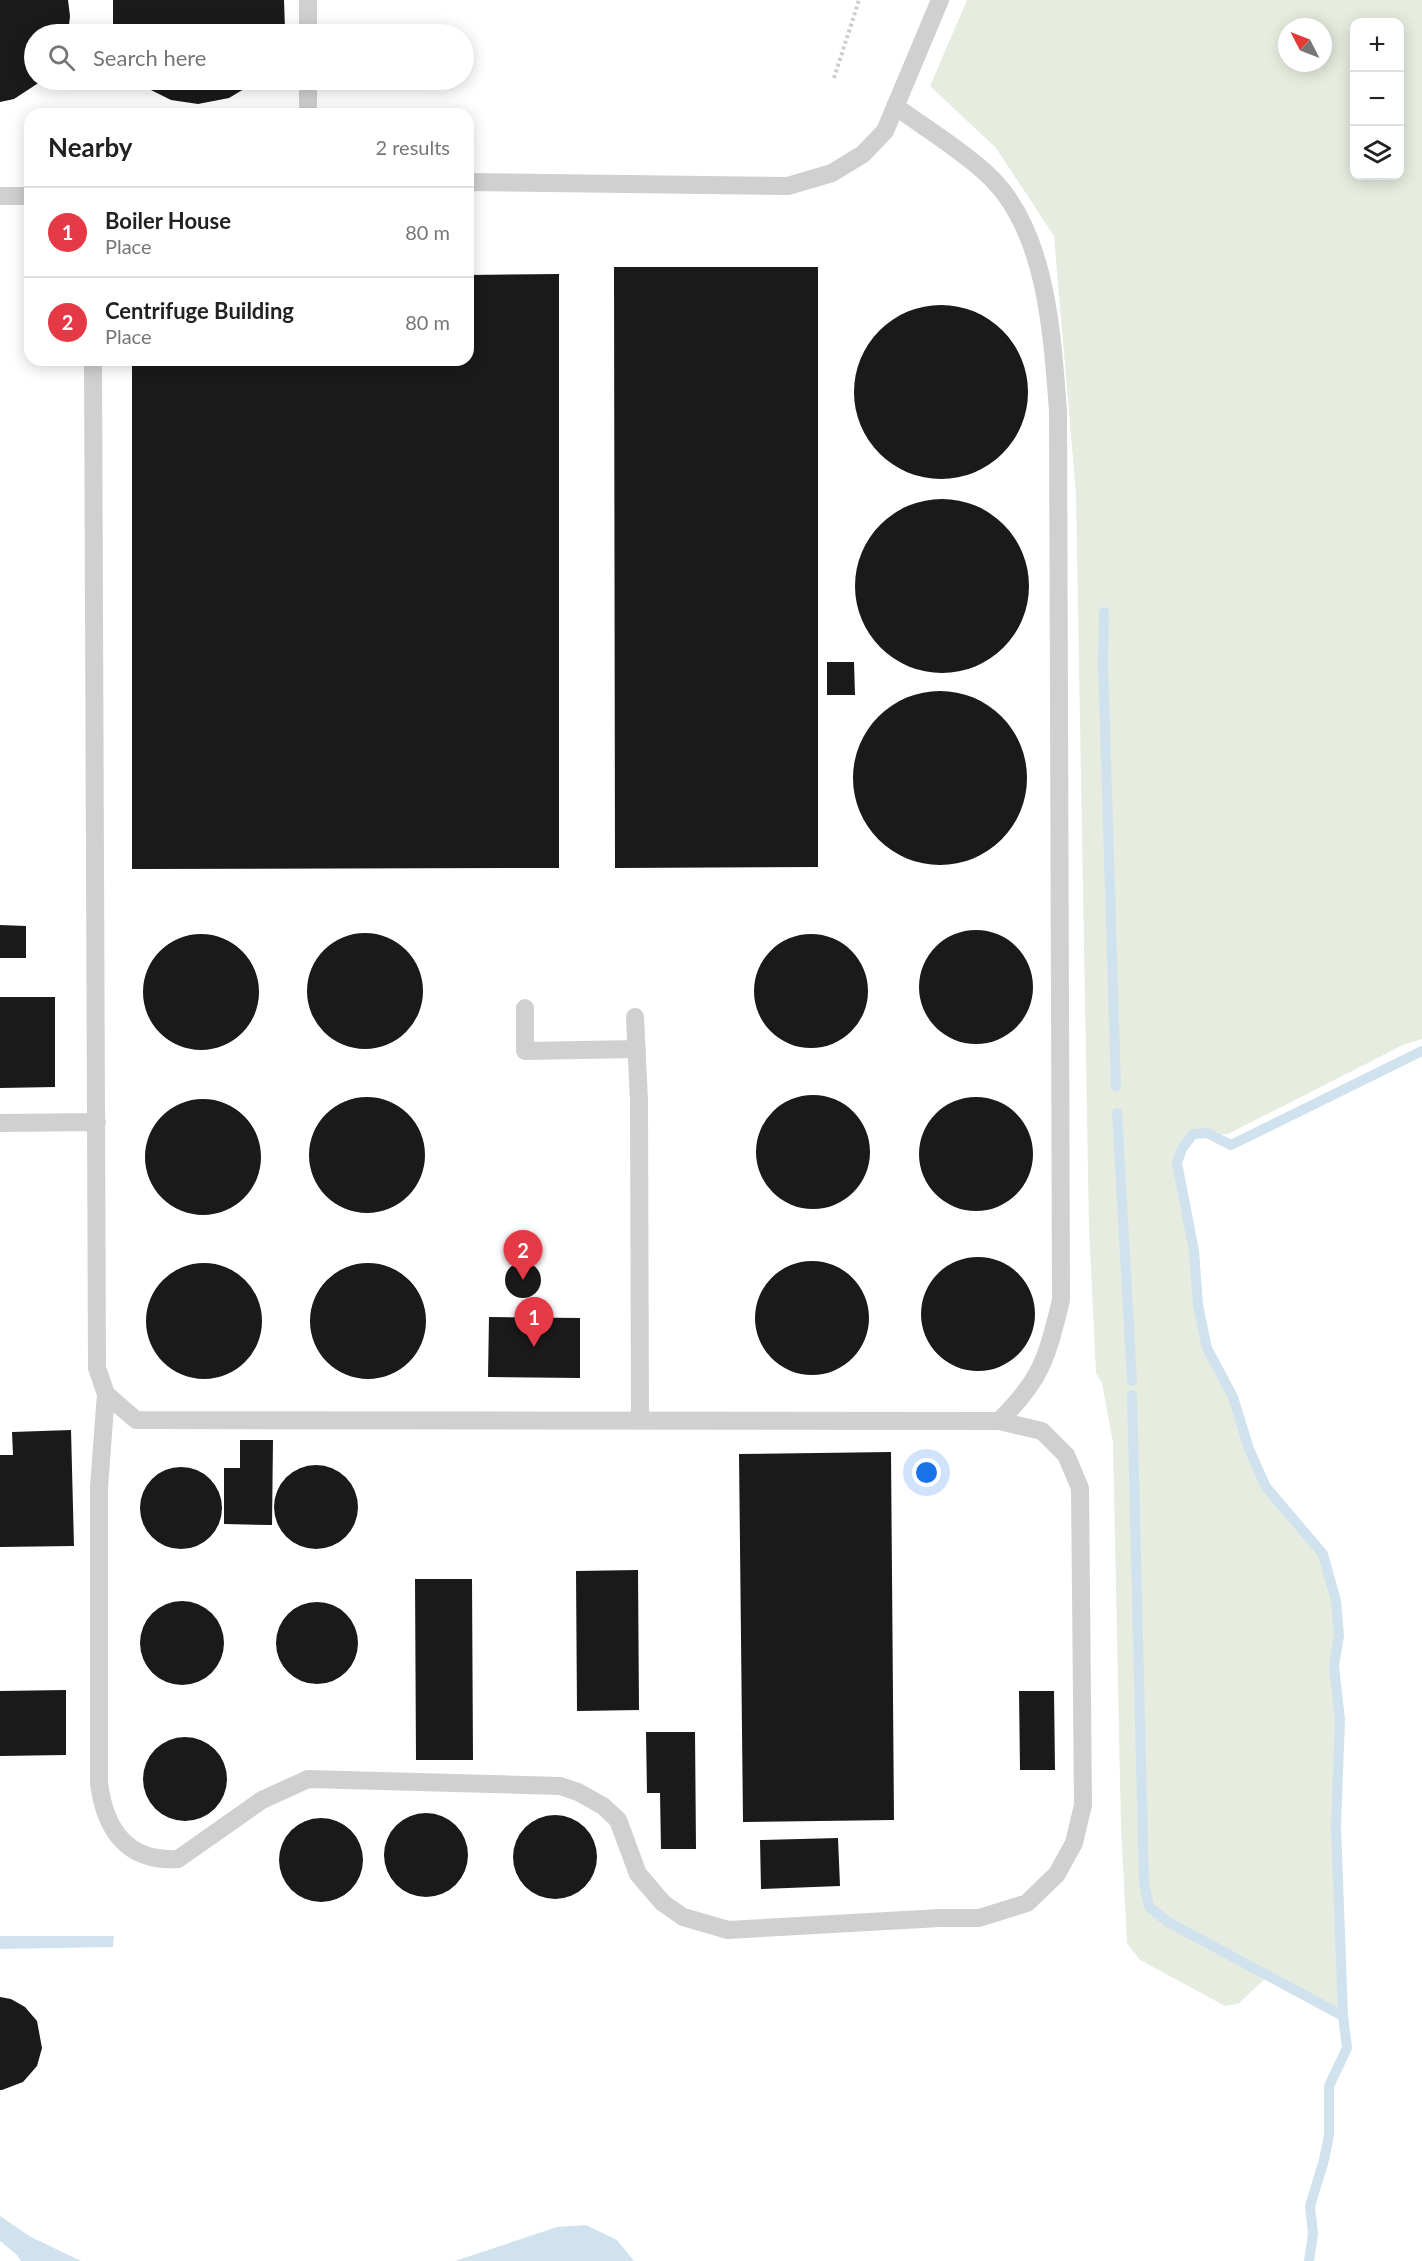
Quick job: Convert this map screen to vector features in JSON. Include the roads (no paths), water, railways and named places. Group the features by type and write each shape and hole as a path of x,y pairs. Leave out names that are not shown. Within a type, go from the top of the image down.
{"lane":[{"path":"308,0 308,24"},
{"path":"474,182 788,186 832,173 863,154 885,131 940,0"},
{"path":"308,90 308,108"},
{"path":"895,106 988,175 1011,203 1028,233 1053,343 1058,423 1061,1300 1048,1355 1025,1395 999,1421"},
{"path":"0,196 24,196"},
{"path":"93,366 98,1122 97,1368 106,1394 99,1486 99,1784 106,1819 130,1848 145,1856 161,1860 178,1859 262,1800 308,1779 560,1786 603,1806 618,1820 638,1874 663,1904 683,1917 728,1930 940,1918 979,1918 1027,1903 1057,1874 1074,1843 1083,1805 1080,1488 1066,1455 1042,1431 999,1421 136,1420 106,1394"},
{"path":"525,1008 525,1051 637,1049"},
{"path":"635,1017 639,1101 640,1419"},
{"path":"0,1123 98,1122"}],"water":[{"path":"0,1936 114,1936 113,1947 0,1949"},
{"path":"0,2216 31,2237 81,2261 21,2261 0,2241"},
{"path":"586,2225 617,2240 634,2261 455,2261 557,2227"}],"waterway":[{"path":"1104,612 1103,663 1116,1086"},
{"path":"1343,2016 1336,1826 1340,1720 1334,1666 1339,1636 1336,1601 1323,1554 1266,1487 1249,1449 1233,1397 1207,1348 1198,1305 1194,1251 1177,1163 1182,1149 1193,1134 1207,1133 1231,1145 1422,1051"},
{"path":"1117,1113 1132,1381"},
{"path":"1132,1395 1144,1883 1149,1907 1168,1922 1343,2016 1347,2048 1329,2086 1329,2135 1310,2206 1313,2234 1309,2261"}],"place":[{"name":"Centrifuge Building","path":"523,1280"},
{"name":"Boiler House","path":"534,1347"}]}
